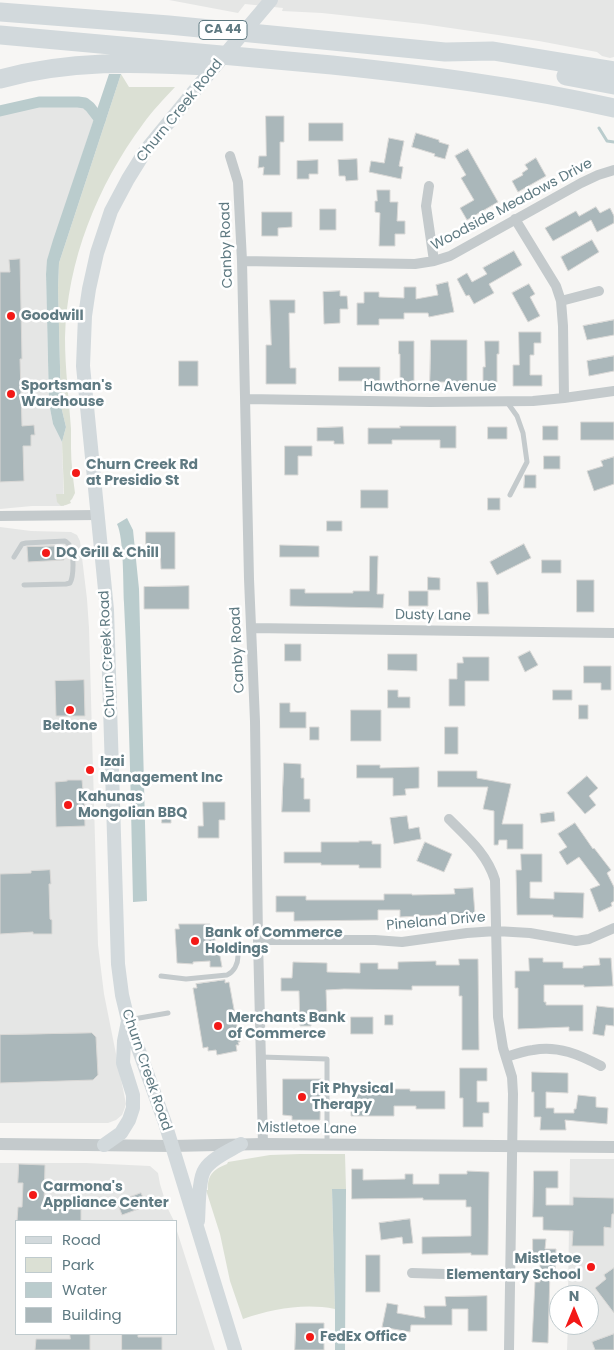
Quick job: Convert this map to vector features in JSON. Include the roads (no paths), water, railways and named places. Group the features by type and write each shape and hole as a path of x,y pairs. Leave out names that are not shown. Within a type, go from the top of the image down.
{"highway":[{"name":"CA 44","path":"0,12 169,25 445,52 614,85"},
{"name":"CA 44","path":"0,35 387,71 486,84 614,108"},
{"path":"445,52 493,51 614,72"},
{"path":"0,79 69,66 122,62 330,73 387,71"}],"main road":[{"name":"Churn Creek Road","path":"235,1350 165,1124 128,1020 122,995 118,964 107,610 82,366 85,316 92,274 104,229 112,210 146,150 268,3"},
{"path":"104,1145 121,1133 129,1120 133,1108 133,1095 123,1064 124,1041 128,1020"},
{"path":"197,1229 201,1177 205,1169 217,1158 241,1144"}],"street":[{"name":"Canby Road","path":"230,156 238,182 242,261 255,721 263,1144"},
{"name":"Woodside Meadows Drive","path":"242,261 406,264 434,262 450,256 514,219 598,175 614,170"},
{"path":"429,186 426,206 434,262"},
{"path":"514,219 556,286 561,301 564,398"},
{"path":"561,301 599,290"},
{"name":"Hawthorne Avenue","path":"246,399 430,402 533,401 614,391"},
{"path":"0,516 97,515"},
{"name":"Dusty Lane","path":"251,628 614,633"},
{"path":"450,819 479,848 495,880 498,1017 512,1077 513,1094 510,1350"},
{"name":"Pineland Drive","path":"258,940 375,940 402,942 496,931 530,933 576,941 589,939 614,928"},
{"path":"506,1057 532,1050 562,1050 601,1066"},
{"name":"Mistletoe Lane","path":"0,1144 614,1147"},
{"path":"412,1273 510,1276"}],"lane":[{"path":"507,401 517,416 523,434 526,462 510,495"},
{"path":"14,557 22,544 26,543 65,541 71,548 73,568 70,583 24,585"},
{"path":"161,976 186,979 227,975 237,964 238,956"},
{"path":"128,1020 168,1013"},
{"path":"261,1057 328,1059 328,1145"}],"water":[{"path":"109,74 121,74 59,263 61,406 66,427 62,442 53,424 49,403 47,260"},
{"path":"127,518 133,530 139,589 147,901 133,902 123,562 117,524"},
{"path":"332,1189 346,1189 345,1350 335,1350"}],"waterway":[{"path":"0,111 39,102 78,102 85,103 90,107 100,120"},
{"path":"599,128 607,141 614,142"}],"place":[{"name":"Goodwill","path":"11,316"},
{"name":"Sportsman's Warehouse","path":"11,394"},
{"name":"Churn Creek Rd at Presidio St","path":"76,473"},
{"name":"DQ Grill & Chill","path":"46,553"},
{"name":"Beltone","path":"70,710"},
{"name":"Izai Management Inc","path":"90,770"},
{"name":"Kahunas Mongolian BBQ","path":"68,805"},
{"name":"Bank of Commerce Holdings","path":"195,941"},
{"name":"Merchants Bank of Commerce","path":"218,1026"},
{"name":"Fit Physical Therapy","path":"302,1097"},
{"name":"Carmona's Appliance Center","path":"33,1195"},
{"name":"Mistletoe Elementary School","path":"591,1267"},
{"name":"FedEx Office","path":"310,1337"}]}
